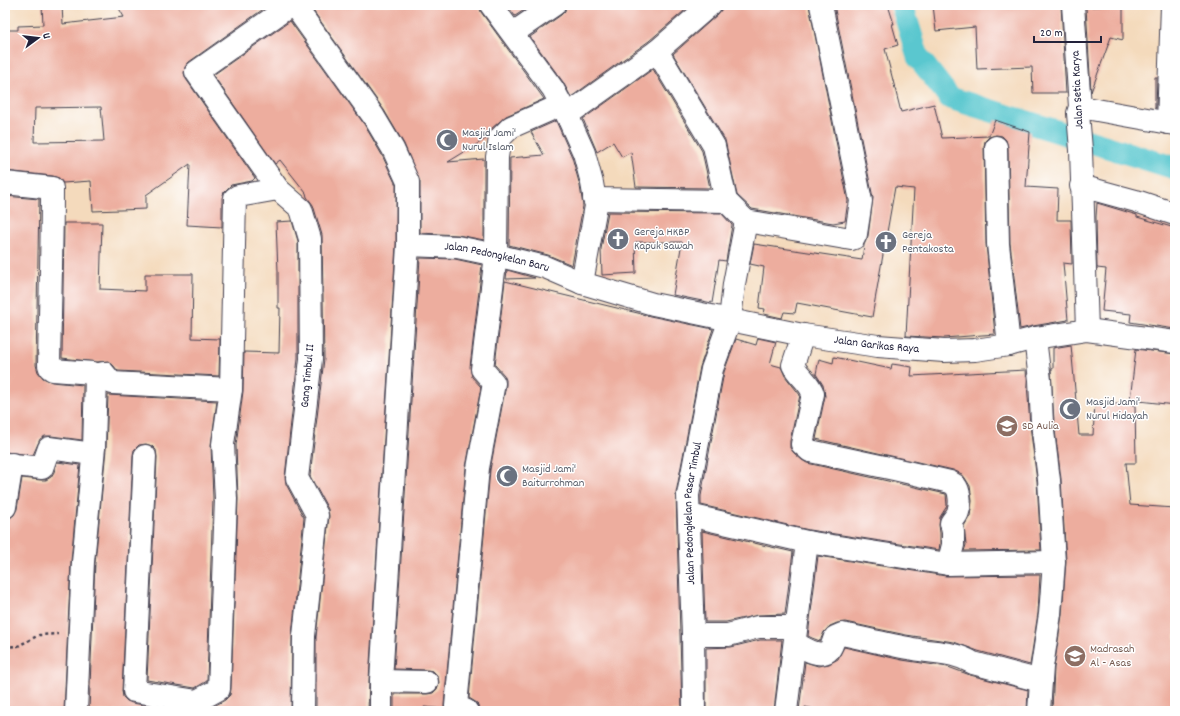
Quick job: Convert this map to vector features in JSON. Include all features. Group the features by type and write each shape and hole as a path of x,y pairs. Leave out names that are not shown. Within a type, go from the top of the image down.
{"street":[{"name":"Gang Timbul II","path":"291,5 196,72 278,190 300,209 310,239 311,359 297,478 317,515 304,636 303,711"},
{"path":"294,5 374,117 393,149 408,182 408,246 381,680 381,711"},
{"path":"491,5 553,89 584,153 596,206 582,284"},
{"path":"513,33 554,5"},
{"path":"467,711 456,706 478,468 494,383 482,369 496,255 497,157 500,138 511,127 564,110 657,51 710,5"},
{"path":"657,51 714,146 726,200 746,221 854,238 856,234 861,201 821,5"},
{"name":"Jalan Setia Karya","path":"1073,5 1081,150 1087,330"},
{"path":"1079,110 1171,124 1172,5"},
{"path":"996,147 998,244 1009,345"},
{"path":"5,183 52,188 50,368 53,370 93,373 96,375 104,373 112,383 230,389"},
{"path":"1081,186 1136,200 1175,214"},
{"path":"145,456 134,691 197,706 219,689 226,499 223,444 230,389 235,198 238,196 278,190"},
{"path":"594,199 726,200"},
{"name":"Jalan Pedongkelan Pasar Timbul","path":"694,711 688,495 712,369 730,320 734,284 746,221"},
{"name":"Jalan Pedongkelan Baru","path":"408,246 457,247 496,255 545,267 582,284"},
{"name":"Jalan Garikas Raya","path":"582,284 653,304 803,335 878,346 944,351 975,350 1009,345 1035,338 1087,330 1175,342"},
{"path":"803,335 793,365 796,371 811,387 813,394 802,444 810,451 894,469 955,485 959,493 959,508 958,513 950,526 953,532 953,545 948,564"},
{"path":"1035,338 1040,380 1042,423 1049,480 1054,562 1050,614 1040,681 1039,711"},
{"path":"76,711 83,562 93,454 96,375"},
{"path":"5,507 8,464 42,468 49,448 93,454"},
{"path":"689,515 807,542 948,564 1054,562"},
{"path":"786,711 807,542"},
{"path":"693,635 728,635 758,626 795,635 809,651 821,654 828,651 835,637 842,634 914,650 954,654 973,663 1040,681"},
{"path":"381,680 427,682"}],"path":[{"path":"5,647 18,646 39,635 79,634"}],"building":[{"path":"42,5 62,5 63,24 124,17 117,5 269,5 189,62 185,67 184,73 186,79 255,178 252,181 231,185 224,192 222,198 222,227 187,225 190,164 146,195 146,209 93,211 91,181 63,183 59,178 53,176 5,171 5,30 18,30 18,26 43,25","holes":["101,107 104,141 34,142 35,108"]},
{"path":"309,5 479,5 481,12 544,99 506,116 491,129 487,138 448,162 484,159 484,240 458,235 420,233 420,182 404,144 384,110"},
{"path":"507,5 532,5 515,16"},
{"path":"566,5 691,5 649,41 571,97 563,82 530,37 561,15 565,11"},
{"path":"722,5 809,5 848,201 845,221 833,223 752,209 737,195 725,140 673,54 718,14 722,9"},
{"path":"834,5 888,5 894,24 892,24 898,45 885,49 901,112 934,104 942,138 989,136 995,120 1030,132 1026,187 1058,189 1057,220 1071,220 1072,264 1063,263 1068,320 1020,329 1010,243 1008,147 1006,140 1002,136 996,135 989,137 985,141 984,147 986,244 995,334 944,338 906,336 914,189 895,187 872,317 797,303 795,313 784,312 782,318 764,314 765,309 759,308 764,267 750,264 754,244 862,260 864,245 868,236 873,198"},
{"path":"933,5 1061,5 1066,93 1033,93 1032,67 977,69 975,27 936,31"},
{"path":"1123,6 1123,40 1111,37 1091,92 1086,7"},
{"path":"290,21 364,124 382,155 396,185 396,245 368,711 316,711 316,637 329,516 328,509 310,476 324,359 322,235 313,205 306,193 280,160 275,164 213,75"},
{"path":"653,69 702,151 710,188 636,187 631,152 622,157 613,142 597,152 583,119"},
{"path":"1155,77 1157,77 1156,108 1155,108"},
{"path":"556,121 572,157 580,186 583,206 572,265 548,255 509,245 510,158 544,155 531,132"},
{"path":"5,196 39,199 36,365 38,372 43,378 52,382 83,385 82,440 45,436 40,439 33,455 5,452"},
{"path":"1097,203 1175,228 1175,329 1130,322 1131,314 1102,311 1106,269 1097,268"},
{"path":"608,212 721,213 732,225 726,261 719,260 712,303 673,295 682,242 635,242 636,273 602,275 601,249"},
{"path":"292,221 298,241 298,358 285,477 286,484 304,518 292,635 291,711 205,711 225,700 230,695 231,689 238,499 236,445 243,391 244,352 279,353 280,308 278,308 276,222"},
{"path":"64,223 102,223 100,289 145,291 145,274 193,274 192,338 220,339 219,376 118,371 108,361 97,362 62,358"},
{"path":"420,258 455,259 482,265 470,367 472,377 481,387 466,467 444,709 424,707 424,711 394,711 394,694 433,693 437,689 439,683 438,676 433,671 394,669"},
{"path":"507,270 535,278 506,279"},
{"path":"505,281 650,316 713,329 700,367 676,493 682,711 509,711 493,709 492,711 479,709 477,703 469,698 490,470 506,385 504,375 495,365"},
{"path":"758,338 776,342 770,364 781,367 785,376 800,395 790,441 790,448 794,453 807,463 946,494 947,506 940,517 939,525 939,550 809,530 701,505 701,496 724,372 736,339 756,345"},
{"path":"1071,345 1079,435 1093,435 1095,403 1135,405 1136,463 1126,463 1130,505 1175,508 1175,711 1052,711 1054,668 1062,615 1066,561 1061,479 1054,422 1051,369 1053,369 1053,348"},
{"path":"1136,349 1175,354 1175,405 1130,400"},
{"path":"834,357 891,369 892,364 912,367 911,376 1026,370 1030,425 1037,481 1041,550 964,551 966,545 964,526 970,516 972,501 970,486 962,474 953,470 816,439 825,396 823,385 816,374 819,359 833,363"},
{"path":"108,395 217,401 211,445 213,499 207,681 195,688 147,680 157,457 156,450 152,446 146,444 139,445 134,450 133,455 122,691 123,697 132,703 180,711 89,711 95,563 106,449"},
{"path":"57,462 80,465 71,561 64,711 5,711 5,519 14,515 17,509 22,478 46,480 51,477"},
{"path":"702,531 793,552 785,614 758,615 726,622 705,622"},
{"path":"818,556 946,576 1040,575 1038,613 1030,665 978,651 954,642 906,635 845,622 830,626 824,632 820,641 808,636"},
{"path":"760,640 782,640 774,711 706,711 706,648 731,647"},
{"path":"844,647 902,660 948,667 970,675 1028,690 1027,711 879,711 858,708 857,711 824,711 805,707 805,711 799,711 805,662 818,666 829,664 838,659"}],"waterway":[{"path":"902,5 918,57 950,98 1175,168"}],"place":[{"name":"Masjid Jami' Nurul Islam","path":"447,140"},
{"name":"Gereja HKBP Kapuk Sawah","path":"618,239"},
{"name":"Gereja Pentakosta","path":"886,242"},
{"name":"Masjid Jami' Nurul Hidayah","path":"1070,409"},
{"name":"SD Aulia","path":"1007,426"},
{"name":"Masjid Jami' Baiturrohman","path":"507,476"},
{"name":"Madrasah Al - Asas","path":"1075,656"}]}
